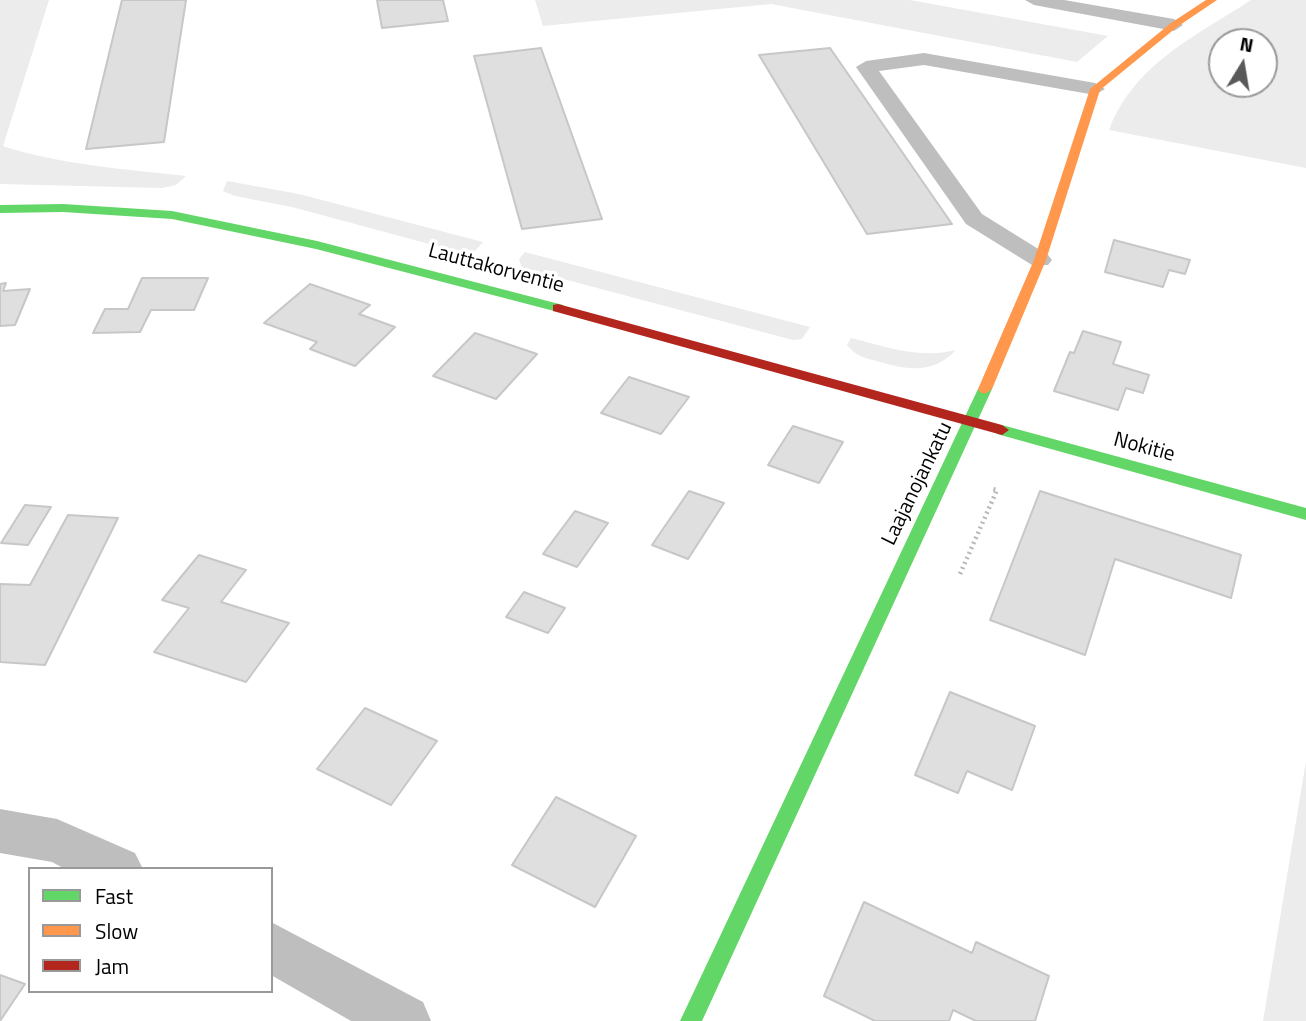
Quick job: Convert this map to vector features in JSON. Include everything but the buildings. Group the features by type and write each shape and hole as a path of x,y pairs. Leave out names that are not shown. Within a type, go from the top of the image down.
{"street":[{"path":"1095,89 1174,25 1212,0"},
{"name":"Laajanojankatu","path":"691,1021 971,422 1040,260 1095,89"},
{"name":"Lauttakorventie","path":"0,209 63,208 172,215 317,245 481,286 971,422"},
{"name":"Nokitie","path":"971,422 1306,514"},
{"path":"0,831 57,841 114,867"},
{"path":"273,948 404,1021"}],"lane":[{"path":"1034,0 1174,25"},
{"path":"1040,260 974,219 866,67 924,59 1095,89"}],"shaded area":[{"path":"0,0 49,0 3,146 70,162 186,176 176,185 162,188 0,184"},
{"path":"535,0 910,0 1108,36 1077,62 771,4 543,26"},
{"path":"1251,0 1306,0 1306,168 1109,130 1134,87 1150,69 1188,40"},
{"path":"227,181 299,194 483,242 474,252 459,252 292,207 235,196 223,191"},
{"path":"525,252 810,327 802,339 793,340 522,268 519,259"},
{"path":"851,338 916,353 956,350 939,363 911,368 891,365 854,352 847,345"},
{"path":"1306,761 1306,1021 1263,1021"}],"traffic: fast":[{"path":"0,209 63,208 172,215 317,245 558,308"},
{"path":"691,1021 985,389"},
{"path":"1002,430 1306,514"}],"traffic: slow":[{"path":"985,389 1040,260 1095,89 1174,25 1212,0"}],"traffic: jam":[{"path":"558,308 1002,430"}]}
